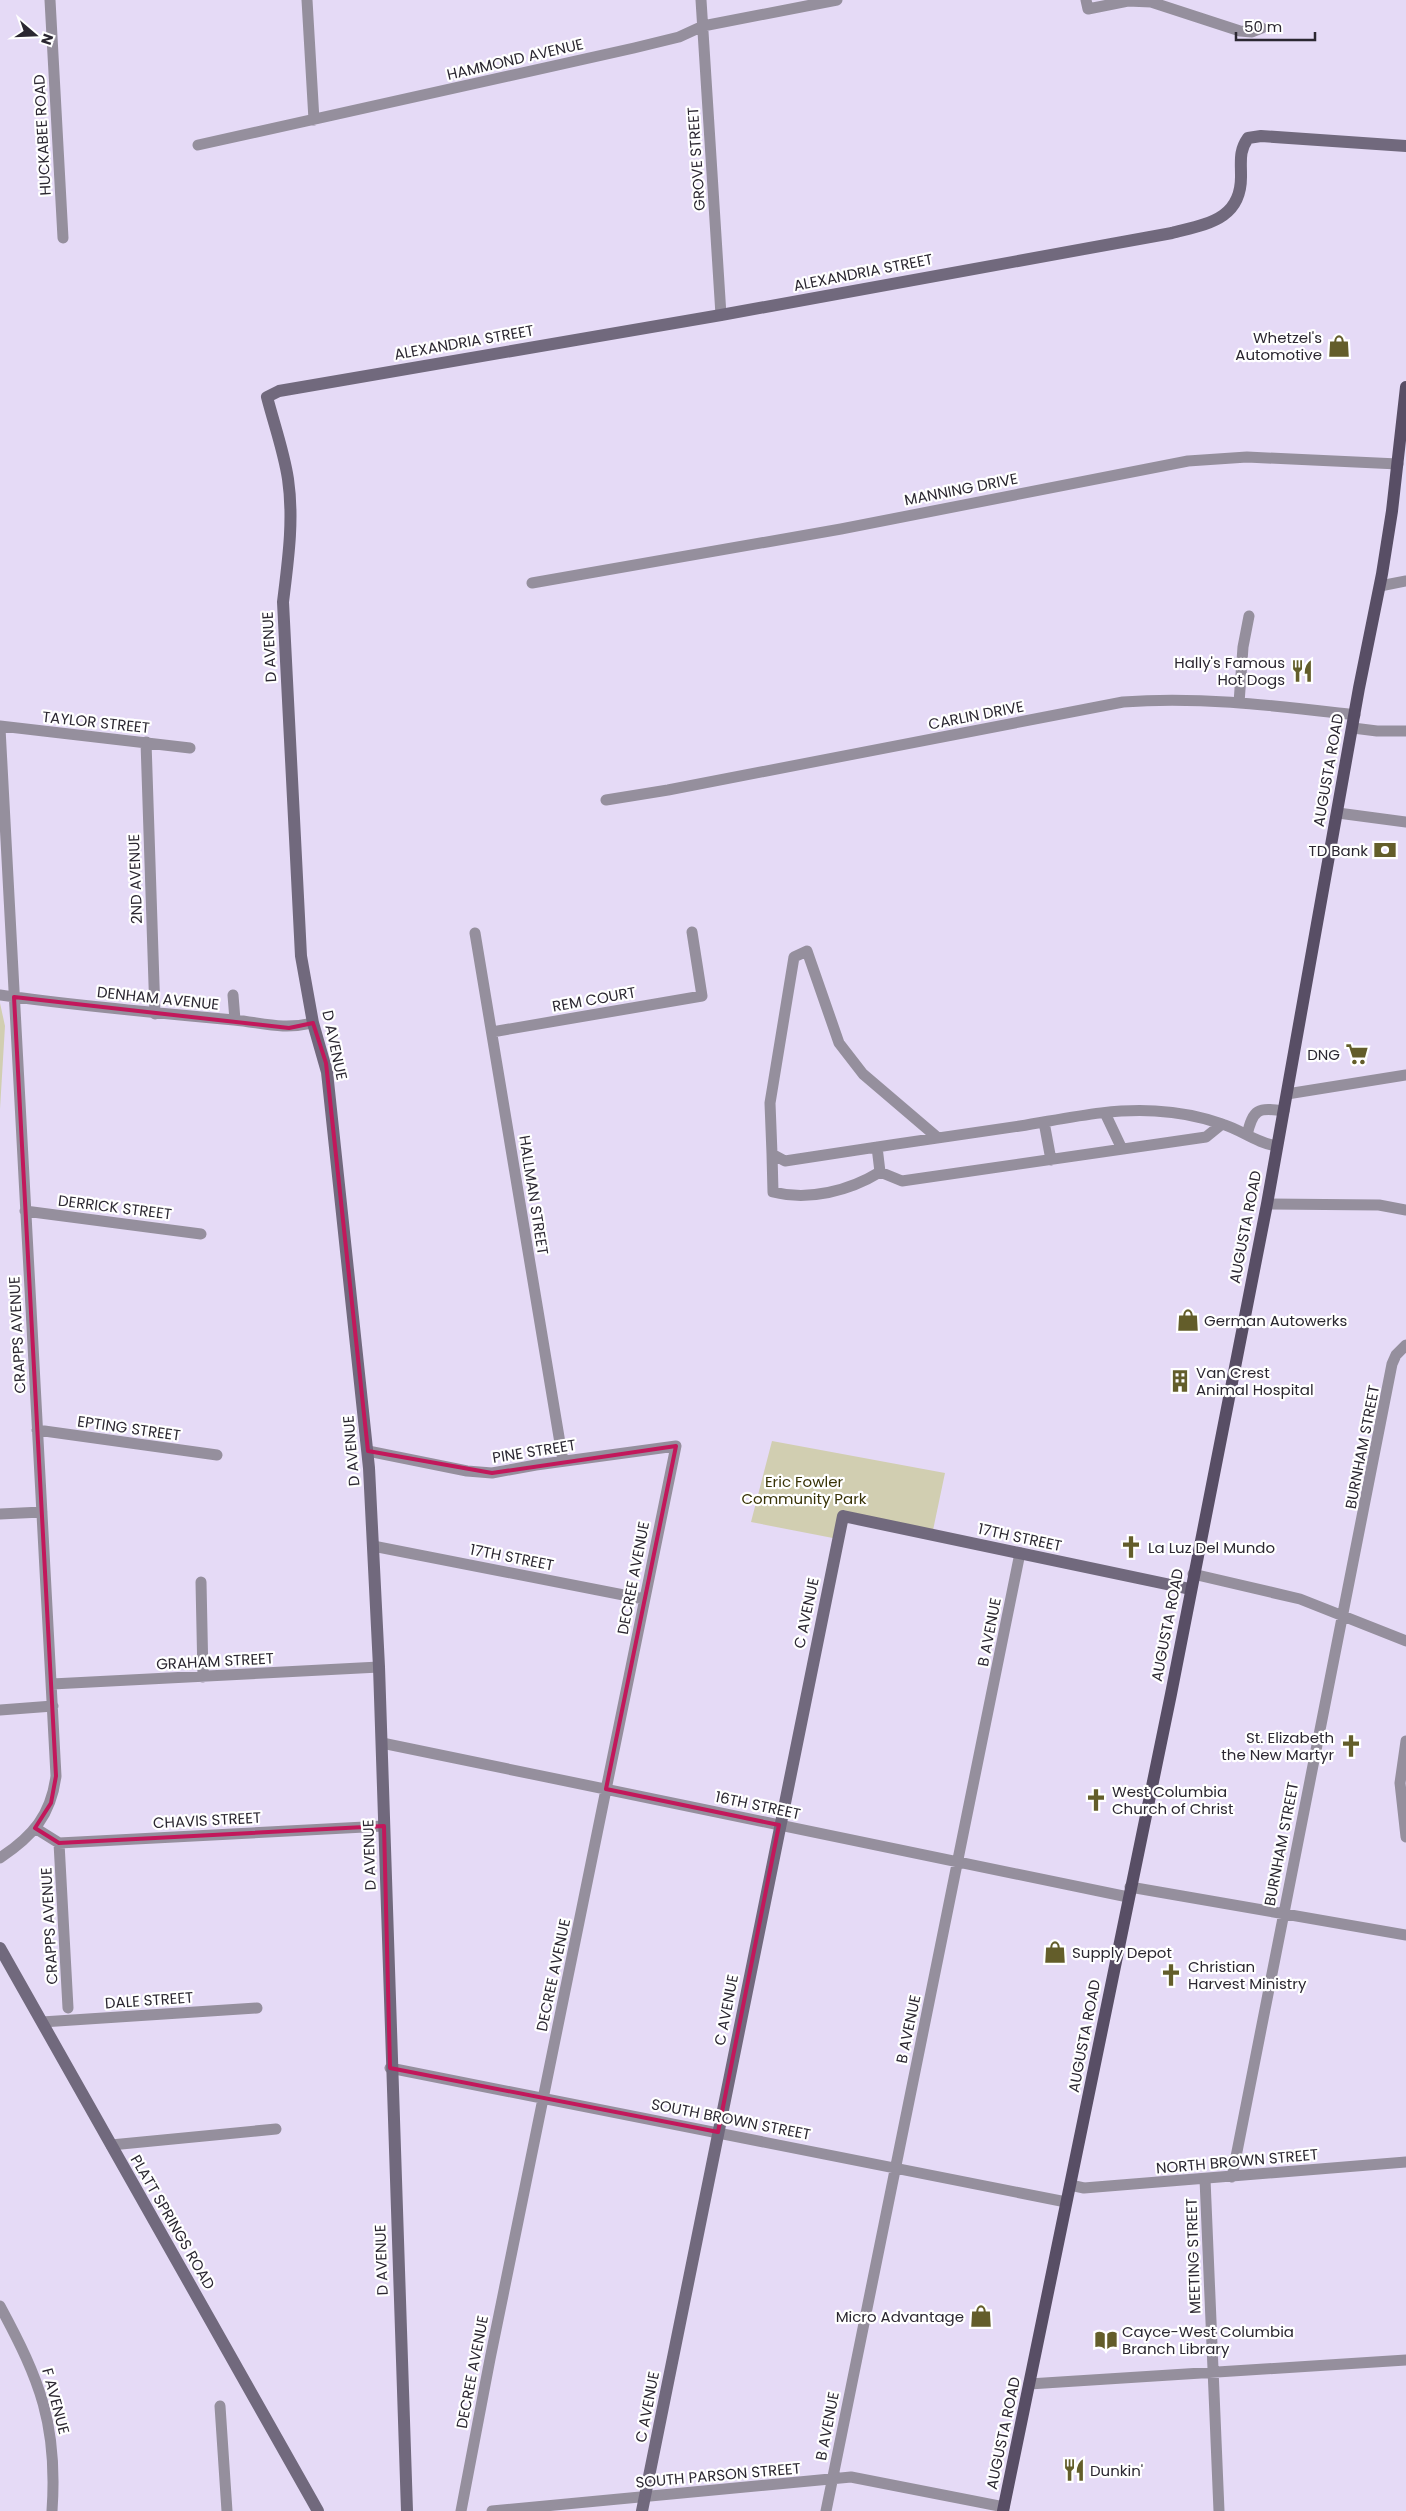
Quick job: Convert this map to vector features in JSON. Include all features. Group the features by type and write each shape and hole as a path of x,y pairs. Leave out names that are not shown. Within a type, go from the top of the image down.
{"main road":[{"name":"AUGUSTA ROAD","path":"1004,2509 1193,1574 1284,1111 1380,586 1398,464 1406,387"}],"street":[{"name":"HUCKABEE ROAD","path":"50,0 63,238"},
{"path":"307,0 314,120"},
{"name":"GROVE STREET","path":"701,0 721,315"},
{"name":"HAMMOND AVENUE","path":"198,145 665,40 703,26 837,0"},
{"path":"1086,0 1088,9 1128,1 1151,2 1240,31 1252,32 1262,28"},
{"name":"ALEXANDRIA STREET","path":"266,397 279,391 721,315 1172,233 1210,223 1227,214 1233,205 1240,187 1241,148 1248,138 1261,136 1406,146"},
{"name":"D AVENUE","path":"266,397 284,460 290,498 289,548 283,602 299,930 313,1023 327,1072 368,1451 382,1742 390,2068 406,2511"},
{"name":"MANNING DRIVE","path":"532,583 841,529 1188,461 1247,457 1398,464"},
{"path":"1380,586 1406,581"},
{"path":"1239,703 1243,647 1249,616"},
{"name":"CARLIN DRIVE","path":"606,800 668,790 1123,702 1164,699 1239,703 1355,715"},
{"name":"TAYLOR STREET","path":"0,727 190,748"},
{"name":"CRAPPS AVENUE","path":"0,727 4,886 14,997 56,1776 51,1803 35,1828 22,1842 0,1858"},
{"path":"1353,728 1377,731 1406,731"},
{"name":"2ND AVENUE","path":"146,742 155,1014"},
{"path":"1338,813 1406,822"},
{"name":"REM COURT","path":"492,1032 702,996 692,932"},
{"name":"HALLMAN STREET","path":"475,933 563,1461"},
{"path":"880,1172 864,1182 833,1192 789,1196 773,1192 770,1104 794,957 808,951 839,1043 863,1074 938,1138"},
{"path":"233,994 235,1020"},
{"name":"DENHAM AVENUE","path":"0,995 155,1014 235,1020 289,1028 313,1023"},
{"path":"1287,1094 1406,1075"},
{"path":"1247,1135 1250,1120 1256,1111 1262,1108 1284,1111"},
{"path":"772,1154 785,1161 1104,1113 1156,1111 1222,1124 1262,1144 1277,1146"},
{"path":"1104,1113 1122,1149"},
{"path":"1044,1122 1051,1160"},
{"path":"880,1172 902,1181 1206,1137 1222,1124"},
{"path":"877,1147 880,1172"},
{"path":"1266,1204 1379,1204 1406,1210"},
{"name":"DERRICK STREET","path":"25,1210 201,1234"},
{"name":"BURNHAM STREET","path":"1232,2177 1392,1364 1396,1355 1406,1345"},
{"name":"EPTING STREET","path":"38,1430 217,1455"},
{"name":"PINE STREET","path":"368,1451 480,1473 492,1473 563,1461 676,1446"},
{"name":"DECREE AVENUE","path":"461,2511 676,1446"},
{"path":"0,1514 42,1512"},
{"name":"17TH STREET","path":"843,1516 1190,1588"},
{"name":"C AVENUE","path":"642,2511 779,1825 843,1516"},
{"name":"17TH STREET","path":"373,1546 644,1599"},
{"name":"B AVENUE","path":"826,2511 1020,1553"},
{"path":"1193,1574 1300,1599 1406,1642"},
{"path":"201,1582 204,1677"},
{"name":"GRAHAM STREET","path":"52,1684 379,1667"},
{"path":"0,1710 53,1706"},
{"path":"1406,1741 1400,1783 1406,1837"},
{"name":"16TH STREET","path":"382,1742 958,1862 1129,1892 1283,1914 1406,1935"},
{"name":"CHAVIS STREET","path":"59,1843 384,1826"},
{"path":"35,1828 59,1843"},
{"name":"CRAPPS AVENUE","path":"59,1843 68,2008"},
{"name":"PLATT SPRINGS ROAD","path":"0,1948 318,2511"},
{"name":"DALE STREET","path":"42,2022 257,2008"},
{"name":"SOUTH BROWN STREET","path":"390,2068 895,2166 1066,2202"},
{"path":"111,2145 276,2129"},
{"name":"NORTH BROWN STREET","path":"1070,2185 1084,2188 1205,2180 1406,2162"},
{"name":"MEETING STREET","path":"1205,2180 1218,2511"},
{"name":"F AVENUE","path":"0,2306 23,2349 42,2395 52,2444 52,2511"},
{"path":"1029,2384 1406,2360"},
{"path":"220,2406 227,2511"},
{"name":"SOUTH PARSON STREET","path":"492,2511 851,2477 1004,2509"}],"highlighted area":[{"path":"14,997 289,1028 313,1023 326,1063 368,1451 492,1473 676,1446 606,1789 779,1825 718,2132 390,2068 384,1826 59,1843 35,1828 51,1803 56,1776"}],"green space":[{"path":"0,1003 5,1026 0,1109"},
{"name":"Eric Fowler Community Park","path":"772,1441 945,1473 932,1535 843,1516 838,1539 751,1522"}],"place":[{"name":"Whetzel's Automotive","path":"1339,346"},
{"name":"Hally's Famous Hot Dogs","path":"1302,671"},
{"name":"TD Bank","path":"1385,850"},
{"name":"DNG","path":"1357,1054"},
{"name":"German Autowerks","path":"1188,1320"},
{"name":"Van Crest Animal Hospital","path":"1180,1381"},
{"name":"La Luz Del Mundo","path":"1131,1547"},
{"name":"St. Elizabeth the New Martyr","path":"1351,1746"},
{"name":"West Columbia Church of Christ","path":"1096,1800"},
{"name":"Supply Depot","path":"1055,1952"},
{"name":"Christian Harvest Ministry","path":"1171,1975"},
{"name":"Micro Advantage","path":"981,2316"},
{"name":"Cayce-West Columbia Branch Library","path":"1106,2340"},
{"name":"Dunkin'","path":"1074,2470"}]}
